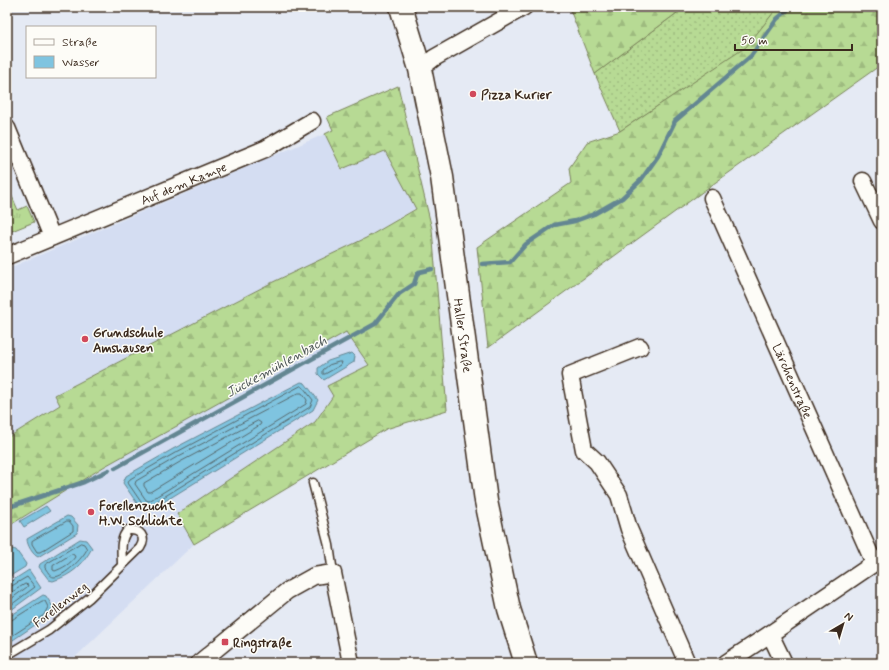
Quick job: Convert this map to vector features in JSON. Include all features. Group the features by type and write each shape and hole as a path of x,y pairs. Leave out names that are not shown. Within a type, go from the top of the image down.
{"main road":[{"name":"Haller Straße","path":"401,7 420,69 442,177 486,501 509,609 526,663"}],"street":[{"path":"420,69 434,58 524,7"},
{"name":"Auf dem Kampe","path":"7,256 265,149 312,121"},
{"path":"7,128 52,237"},
{"path":"863,181 882,221"},
{"name":"Lärchenstraße","path":"712,198 878,560"},
{"path":"640,347 570,375 584,450 598,462 619,495 629,529 686,663"},
{"path":"726,663 878,560"},
{"path":"199,663 287,591 314,576 333,573 351,663"},
{"path":"770,634 784,663"}],"lane":[{"path":"313,483 329,545 333,573"},
{"name":"Forellenweg","path":"7,655 49,630 89,598 122,565"}],"shaded area":[{"name":"Grundschule Amshausen","path":"325,134 342,169 385,151 416,208 366,238 271,283 56,395 60,405 7,438 7,269"},
{"path":"346,331 369,365 328,386 333,396 315,422 177,514 194,544 69,663 7,663 7,527 105,466"}],"green space":[{"path":"569,7 685,7 595,74"},
{"path":"685,7 778,7 747,47 620,131 595,74"},
{"path":"778,7 882,7 882,64 716,182 488,348 477,247 571,183 569,168 587,142 620,131 746,47"},
{"path":"398,86 432,229 447,410 386,429 194,544 177,514 315,422 333,396 327,386 369,365 346,332 105,466 7,527 7,438 60,405 55,395 271,283 366,238 416,209 385,151 342,169 325,134 333,130 327,117"},
{"path":"7,185 18,210 27,206 34,222 7,233"}],"water":[{"path":"352,353 355,356 354,362 324,380 318,374 318,368 328,361"},
{"path":"301,382 305,383 318,400 313,410 149,511 141,509 123,483 126,476 173,449"},
{"path":"46,506 50,511 24,527 20,521"},
{"path":"67,516 71,517 78,525 77,533 38,557 36,556 29,547 27,539"},
{"path":"80,539 86,540 92,548 85,559 76,569 66,576 53,581 49,580 39,567 40,564"},
{"path":"12,549 16,550 26,564 25,567 7,578 7,552"},
{"path":"29,570 41,588 7,613 7,584"},
{"path":"43,595 46,596 53,607 47,617 7,644 7,618"}],"waterway":[{"name":"Jückemühlenbach","path":"482,264 510,262 526,244 554,225 575,221 594,214 622,198 641,180 658,156 675,121 751,56 777,19 791,7"},
{"name":"Jückemühlenbach","path":"115,468 375,324 399,294 414,284 419,272 432,269"},
{"name":"Jückemühlenbach","path":"7,510 12,506 84,482 109,470"}],"place":[{"name":"Pizza Kurier","path":"473,94"},
{"name":"Grundschule Amshausen","path":"85,339"},
{"name":"Forellenzucht H.W. Schlichte","path":"91,512"},
{"name":"Ringstraße","path":"225,642"}]}
